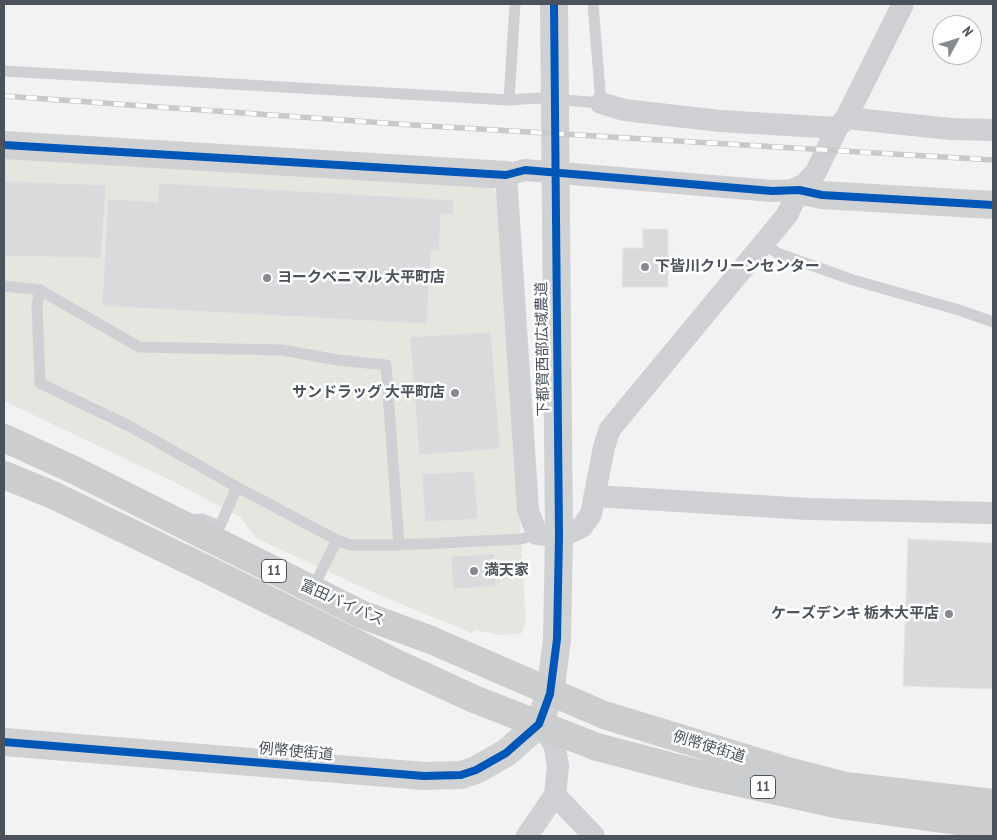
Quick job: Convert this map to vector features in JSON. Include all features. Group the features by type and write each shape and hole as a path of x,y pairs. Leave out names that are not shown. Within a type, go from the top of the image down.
{"main road":[{"name":"富田バイパス","path":"4,438 363,615 431,640 550,694"},
{"name":"富田バイパス","path":"4,475 193,562 398,664 474,699 539,724"},
{"name":"例幣使街道","path":"550,694 613,718 784,770 846,786 993,803"},
{"name":"例幣使街道","path":"539,724 597,747 696,773 840,805 993,826"}],"street":[{"name":"下都賀西部広域農道","path":"550,694 557,639 548,535 555,195 554,4"},
{"path":"506,175 528,510 548,535 582,527 591,514 604,447 610,429 762,242 787,215 799,190 816,172 903,4"},
{"path":"601,103 624,110 720,122 842,123 993,130"},
{"path":"4,145 506,175 525,170 772,191 799,190 822,195 993,205"},
{"path":"595,496 808,510 993,513"},
{"name":"例幣使街道","path":"4,742 424,776 461,775 476,770 506,753 539,724 550,694"},
{"path":"527,836 555,795 558,766 554,744 539,724"},
{"path":"555,795 594,836"}],"lane":[{"path":"509,100 515,4"},
{"path":"4,71 509,100 539,98 601,103 593,4"},
{"path":"762,242 777,253 852,280 959,310 993,322"},
{"path":"4,286 40,290 140,347 282,350 338,360 386,365 399,545"},
{"path":"40,290 38,305 40,383 132,427 237,487 337,540 350,545 399,545 521,539 548,535"},
{"path":"177,522 202,518 220,526 237,487"},
{"path":"312,590 337,540"}],"shaded area":[{"path":"4,155 489,185 501,197 526,622 521,634 498,635 476,630 471,633 370,591 256,538 240,517 174,482 4,401"}],"building":[{"path":"4,181 106,185 101,258 4,256"},
{"name":"ヨークベニマル 大平町店","path":"159,183 454,200 453,215 441,214 439,251 431,250 427,324 102,306 108,199 158,202"},
{"name":"下皆川クリーンセンター","path":"643,229 668,229 668,287 622,287 623,248 643,248"},
{"name":"サンドラッグ 大平町店","path":"491,332 500,449 419,455 410,337"},
{"path":"474,471 478,519 425,522 422,474"},
{"name":"ケーズデンキ 栃木大平店","path":"908,539 993,543 993,689 903,686"},
{"name":"満天家","path":"494,554 496,586 453,589 451,556"}],"railway":[{"path":"4,96 413,125 993,160"}],"cycle path":[{"path":"4,742 424,776 461,775 476,770 506,753 539,724 550,694 557,639 559,536 554,4"},
{"path":"4,145 506,175 525,170 772,191 799,190 822,195 993,205"}],"place":[{"name":"下皆川クリーンセンター","path":"645,267"},
{"name":"ヨークベニマル 大平町店","path":"267,278"},
{"name":"サンドラッグ 大平町店","path":"455,393"},
{"name":"満天家","path":"474,571"},
{"name":"ケーズデンキ 栃木大平店","path":"949,614"}]}
